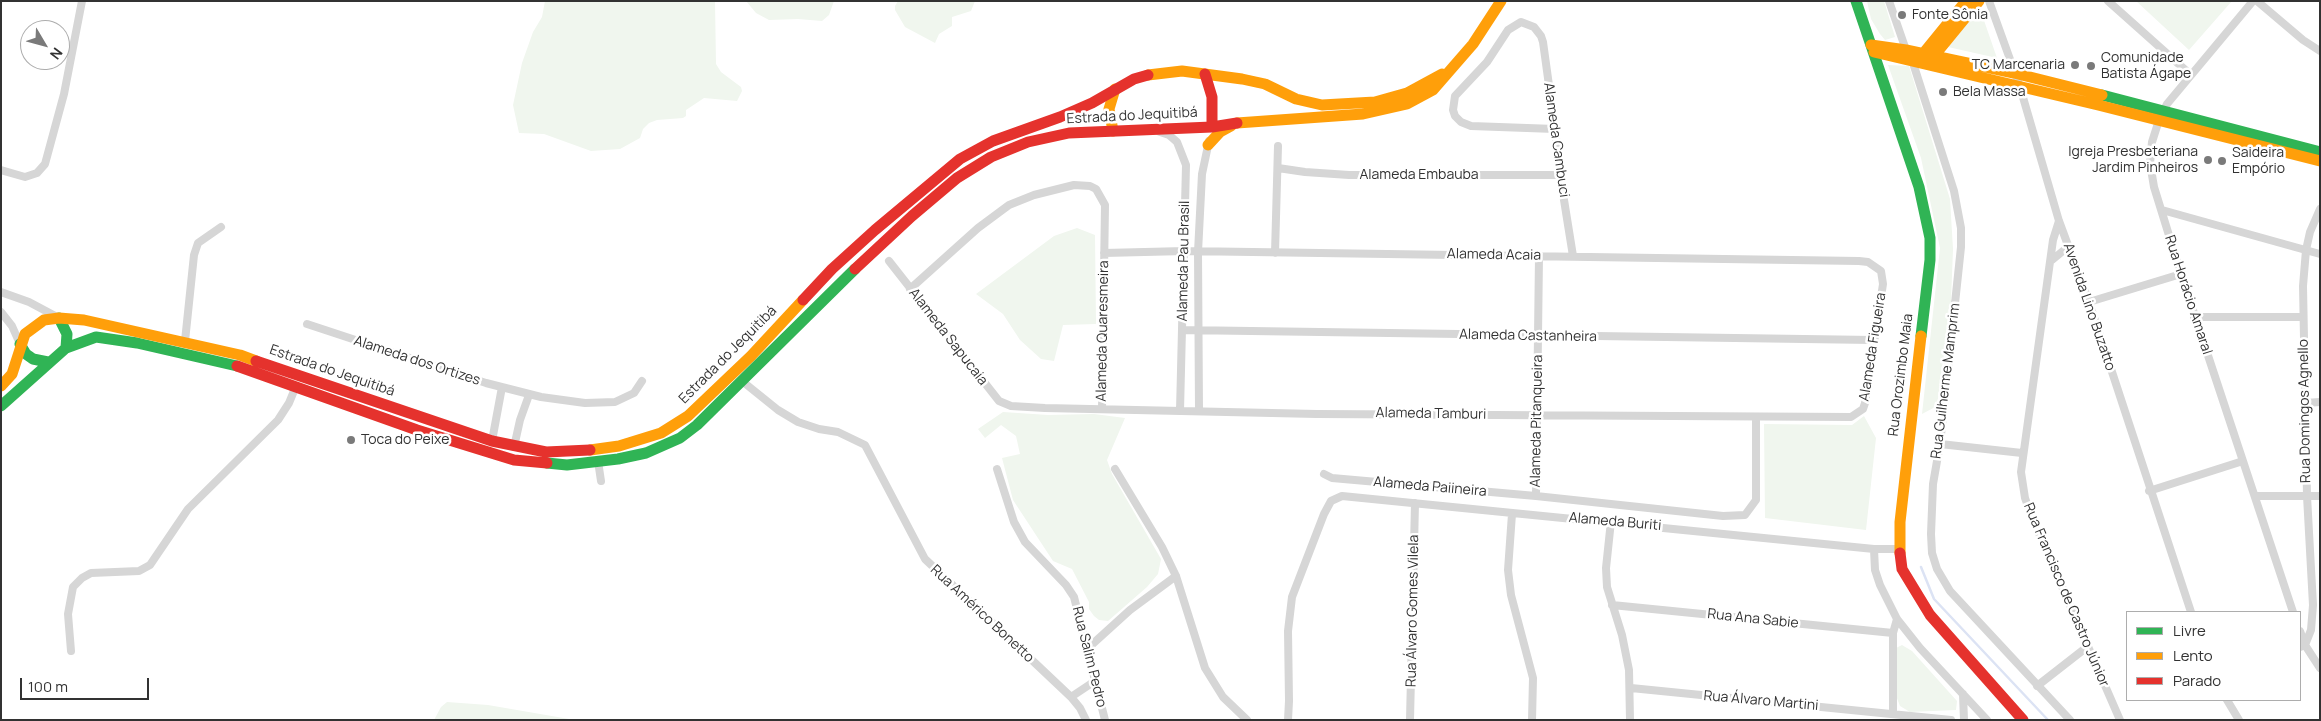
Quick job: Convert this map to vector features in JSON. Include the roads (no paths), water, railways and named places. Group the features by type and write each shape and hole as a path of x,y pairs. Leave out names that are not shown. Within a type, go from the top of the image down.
{"main road":[{"name":"Estrada do Jequitibá","path":"1,406 48,362 66,348 96,337 137,343 226,362 417,430 514,460 547,464 598,461 646,453 680,438 697,425 912,216 957,178 991,157 1028,142 1069,133 1212,126 1241,122 1363,114 1407,104 1433,90 1474,44 1501,1"},
{"name":"Rua Orozimbo Maia","path":"1856,1 1919,188 1930,238 1930,260 1903,482 1899,549 1906,578 1930,615 2023,720"},
{"path":"1922,60 1966,1"},
{"path":"1922,60 1979,1"},
{"path":"1872,48 1906,50 1922,60 2014,74 2320,161"},
{"path":"1872,48 2020,87 2261,135 2320,152"},
{"name":"Estrada do Jequitibá","path":"1,386 12,374 20,344 25,334 35,324 44,320 59,318 84,320 240,354 365,399 514,447 546,452 581,451 619,446 661,433 675,425 716,391 832,269 929,183 960,159 992,141 1060,117 1092,103 1134,79 1157,73 1182,71 1242,79 1265,84 1296,99 1309,102 1342,104 1375,102 1407,93 1450,70"},
{"path":"1205,74 1212,97 1212,126"},
{"path":"1113,131 1109,109 1114,89"},
{"path":"1208,145 1220,132 1241,122"},
{"path":"59,318 67,334 66,348"},
{"path":"20,344 26,354 33,359 48,362"}],"street":[{"path":"1,170 25,177 37,174 44,164 64,94 82,1"},
{"path":"1889,1 1906,50"},
{"name":"Avenida Lino Buzatto","path":"1989,1 2020,87 2060,221 2089,302 2149,491 2191,611"},
{"path":"2108,1 2191,75"},
{"name":"Rua Horácio Amaral","path":"2253,1 2171,99 2152,142 2150,163 2154,187 2194,317 2244,461 2293,611"},
{"path":"2257,1 2302,40 2320,51"},
{"name":"Alameda Cambuci","path":"1555,129 1471,126 1461,122 1455,116 1453,110 1456,96 1487,62 1508,30 1521,22 1534,27 1542,36 1555,129 1560,175 1573,256"},
{"name":"Rua Guilherme Mamprim","path":"1922,60 1954,191 1961,247 1940,444 1933,484 1932,553 1950,591 2070,720"},
{"name":"Alameda Pau Brasil","path":"1198,411 1198,252 1203,167 1212,126"},
{"name":"Alameda Pau Brasil","path":"1152,129 1169,135 1177,142 1186,165 1180,411"},
{"path":"1275,253 1278,146"},
{"path":"1186,165 1203,167"},
{"name":"Alameda Embauba","path":"1278,168 1305,172 1349,174 1560,175"},
{"path":"910,289 978,228 1009,205 1034,195 1074,185 1090,186 1096,189 1103,198 1105,205 1104,253"},
{"name":"Rua Domingos Agnello","path":"2302,646 2312,623 2316,585 2307,496 2303,286 2306,250 2310,232 2320,209"},
{"path":"2162,210 2320,254"},
{"name":"Rua Francisco de Castro Júnior","path":"2060,221 2053,240 2052,260 2022,453 2021,472 2025,498 2087,647 2120,720"},
{"path":"185,341 196,249 198,243 206,235 220,227"},
{"path":"2052,260 2069,246"},
{"name":"Alameda Acaia","path":"1104,253 1185,251 1859,261 1868,262 1880,271"},
{"name":"Alameda Quaresmeira","path":"1102,409 1104,253"},
{"name":"Alameda Pitanqueira","path":"1536,496 1538,256"},
{"name":"Alameda Sapucaia","path":"889,262 991,392 999,401 1011,406"},
{"name":"Alameda Figueira","path":"1851,417 1863,409 1883,284 1880,271"},
{"path":"2089,302 2181,274"},
{"path":"1,292 29,302 59,318"},
{"path":"1,312 12,326 20,344"},
{"path":"2194,317 2303,317"},
{"name":"Alameda dos Ortizes","path":"307,324 529,394 585,403 615,402 634,393 642,381"},
{"name":"Alameda Castanheira","path":"1182,330 1874,340"},
{"name":"Rua Américo Bonetto","path":"742,381 778,410 798,422 838,432 865,445 925,559 1070,697 1086,720"},
{"path":"71,652 68,614 70,598 74,587 82,578 91,573 139,572 150,565 188,509 278,420 289,403 296,386"},
{"path":"492,441 502,387"},
{"path":"514,447 520,420 529,394"},
{"path":"2305,403 2320,402"},
{"name":"Alameda Tamburi","path":"1011,406 1180,411 1756,418 1851,417"},
{"name":"Alameda Paiineira","path":"1324,474 1332,478 1536,496 1723,516 1745,515 1752,509 1756,500 1756,418"},
{"path":"1940,444 2022,453"},
{"path":"598,461 601,481"},
{"path":"2149,491 2244,461"},
{"name":"Rua Salim Pedro","path":"997,468 1014,522 1025,542 1066,585 1074,597 1105,720"},
{"path":"1115,469 1162,547 1176,576 1205,668 1224,697 1246,720"},
{"name":"Alameda Buriti","path":"1288,720 1288,631 1292,598 1324,514 1332,501 1342,496 1512,514 1611,521 1899,549"},
{"path":"2255,496 2320,496"},
{"name":"Rua Álvaro Gomes Vilela","path":"1410,720 1416,503"},
{"path":"1512,514 1508,570 1510,595 1533,678 1532,720"},
{"path":"1611,521 1606,568 1607,587 1626,652 1631,688 1630,720"},
{"path":"1874,548 1875,570 1880,585 1897,619 1920,648 1987,720"},
{"path":"1087,648 1130,610 1176,576"},
{"name":"Rua Ana Sabie","path":"1612,605 1893,633"},
{"path":"1893,714 1893,633 1897,619"},
{"path":"2302,646 2320,668"},
{"path":"2037,686 2087,647"},
{"path":"1070,697 1095,681"},
{"name":"Rua Álvaro Martini","path":"1631,688 1951,720"},
{"path":"1963,694 1964,720"},
{"path":"2228,701 2239,720"}],"waterway":[{"path":"1921,567 1934,599 2048,720"}],"place":[{"name":"Fonte Sônia","path":"1902,15"},
{"name":"TC Marcenaria","path":"2075,65"},
{"name":"Comunidade Batista Ágape","path":"2091,66"},
{"name":"Bela Massa","path":"1943,92"},
{"name":"Igreja Presbeteriana Jardim Pinheiros","path":"2208,160"},
{"name":"Saideira Empório","path":"2222,161"},
{"name":"Toca do Peixe","path":"351,440"}]}
